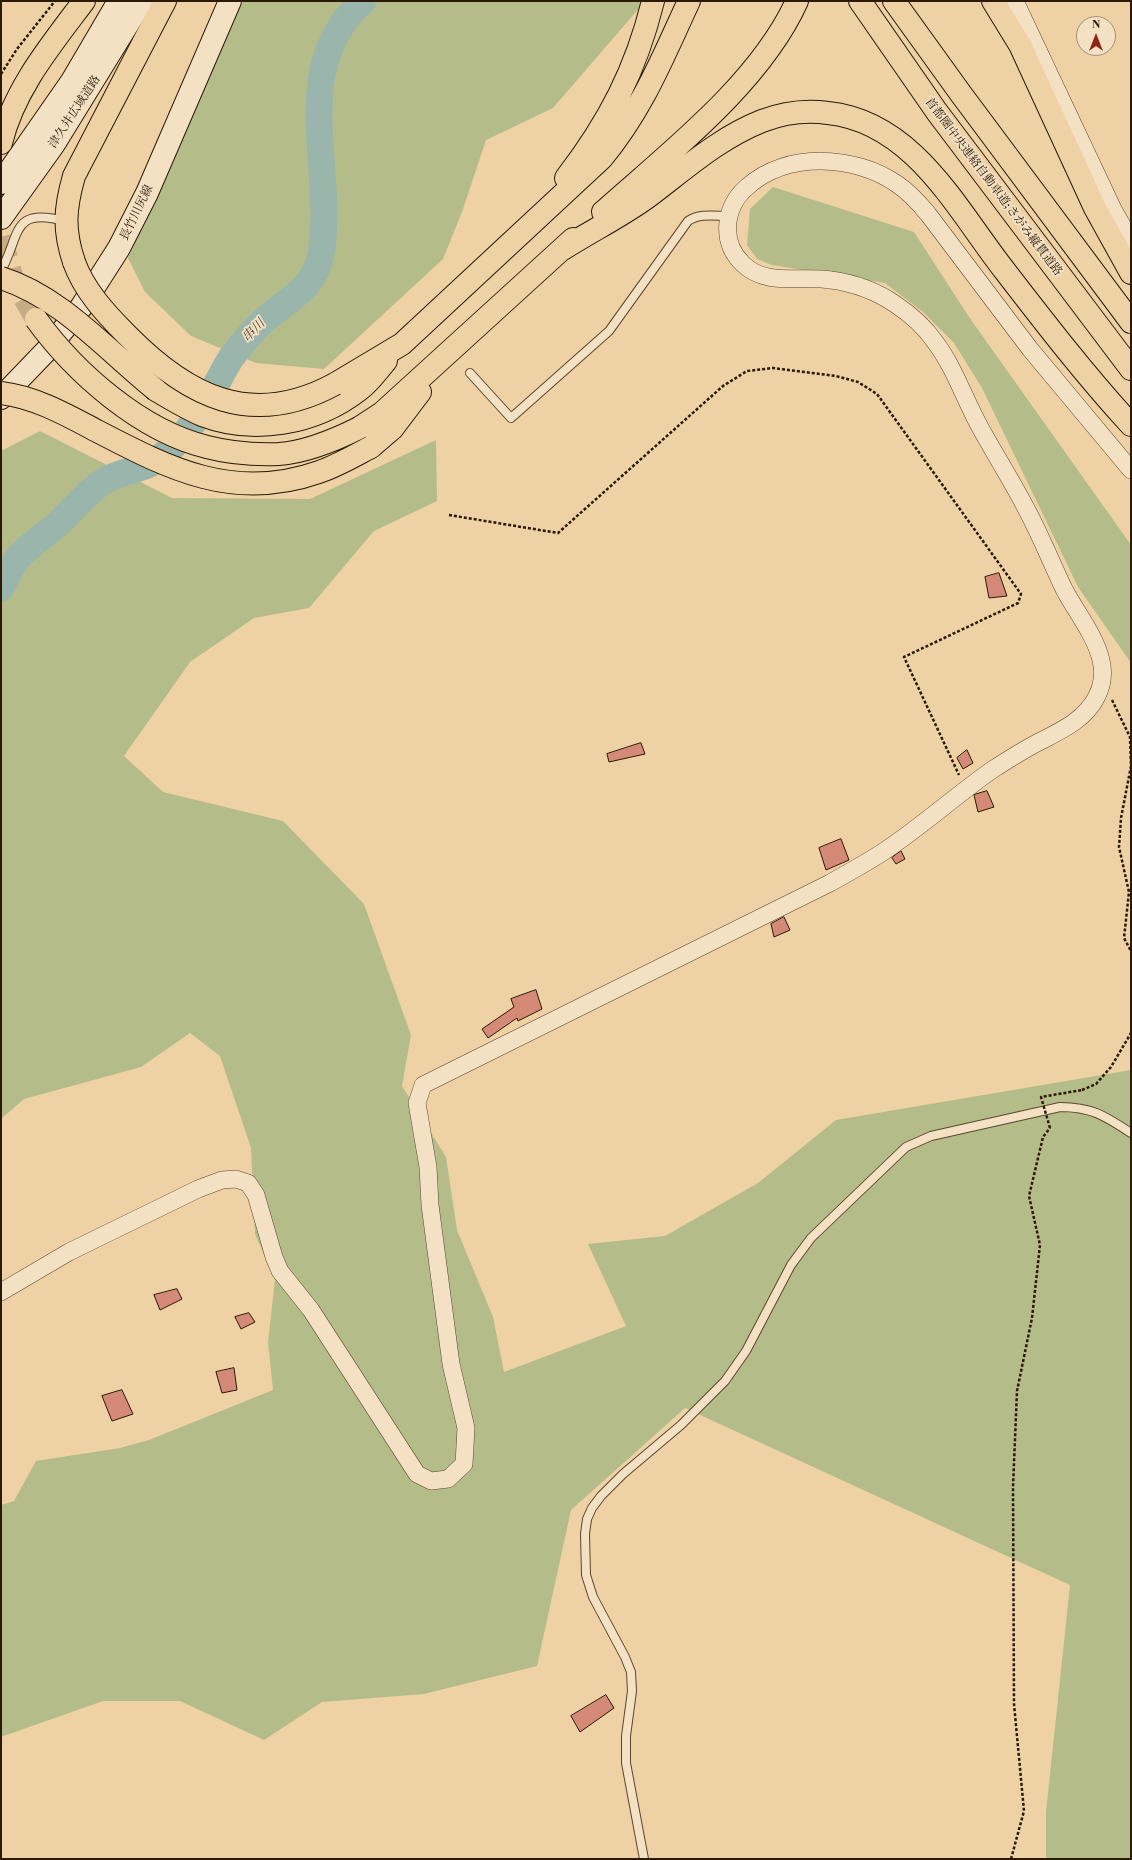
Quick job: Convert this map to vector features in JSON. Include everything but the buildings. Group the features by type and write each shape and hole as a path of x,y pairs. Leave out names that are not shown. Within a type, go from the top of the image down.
{"highway":[{"path":"1,144 11,114 31,74 84,1"},
{"path":"165,1 80,163 70,189 66,221 68,244 77,271 91,294 116,324 150,356 170,372 196,389 230,402 245,405 272,405 340,392"},
{"path":"527,228 588,149 625,85 639,51 653,1"},
{"path":"36,319 47,334 71,360 111,396 144,419 175,436 206,447 243,454 280,454 327,443 359,428 382,413 711,114 731,95 772,43 797,1"},
{"name":"首都圏中央連絡自動車道;さがみ縦貫道路","path":"860,1 937,112 1131,369"},
{"path":"894,1 960,94 1131,322"},
{"path":"993,1 1020,45 1095,208 1131,273"},
{"path":"1,278 32,290 54,304 156,390 179,404 202,414 231,423 253,425 284,424 311,416 402,344 602,158 618,139 637,110 654,79 686,8"},
{"path":"562,249 648,197 712,148 746,128 769,119 800,112 820,112 850,117 876,127 890,136 904,146 929,171 1039,315 1131,425"},
{"path":"1,393 19,397 59,412 165,465 188,474 226,482 263,484 302,477 331,467 371,447 392,429 446,355"}],"main road":[{"name":"津久井広域道路","path":"1,183 72,81 119,1"},
{"name":"津久井広域道路","path":"1,218 54,144 142,1"},
{"name":"長竹川尻線","path":"1,398 48,349 82,306 116,252 146,198 230,1"}],"street":[{"path":"1015,1 1114,211 1131,241"},
{"path":"1,1292 69,1252 198,1189 222,1180 236,1179 248,1183 256,1195 274,1257 280,1271 311,1310 417,1474 431,1481 448,1479 464,1464 466,1428 451,1364 430,1206 428,1167 417,1103 423,1085 830,883 885,851 994,769 1081,718 1089,709 1097,697 1102,682 1103,670 1097,649 1064,588 1031,518 981,430 948,362 934,339 914,319 892,302 859,286 828,279 764,277 753,272 738,258 730,243 727,231 728,216 734,202 748,186 774,170 813,161 845,163 867,168 896,183 928,214 1030,349 1131,470"}],"lane":[{"path":"470,373 511,418 609,331 688,221 694,217 704,215 728,216"},
{"path":"1,271 19,227 27,219 45,216 66,221"},
{"path":"644,1859 626,1763 626,1736 632,1691 631,1672 625,1657 593,1597 586,1575 584,1534 587,1519 592,1508 601,1496 623,1474 681,1425 725,1381 746,1351 791,1265 811,1238 906,1147 931,1136 1060,1107 1078,1107 1102,1114 1131,1133"}],"path":[{"path":"1,74 17,49 55,1"},
{"path":"449,515 558,533 722,386 747,371 773,368 836,376 858,382 877,394 1021,594 1018,603 904,658 966,789"},
{"path":"1102,682 1130,737 1131,766 1121,818 1119,847 1130,892 1124,938 1131,951"},
{"path":"1010,1859 1024,1811 1014,1704 1013,1487 1017,1391 1032,1318 1040,1245 1029,1196 1043,1137 1050,1128 1041,1098 1082,1090 1096,1084 1111,1066 1131,1034"}],"green space":[{"path":"243,1 644,1 553,108 486,140 462,212 443,259 324,369 256,363 191,336 145,292 128,258"},
{"path":"773,187 914,232 969,317 1131,545 1131,663 1078,587 982,388 954,343 923,312 885,283 772,265 757,259 747,245 750,209"},
{"path":"40,431 172,498 310,499 436,440 437,501 374,531 309,608 254,618 190,662 124,756 163,792 283,821 364,904 411,1035 402,1086 446,1157 457,1230 493,1317 504,1372 626,1326 588,1244 665,1236 758,1183 836,1120 1131,1070 1131,1859 1046,1859 1046,1812 1070,1585 685,1408 571,1510 537,1666 424,1694 322,1702 264,1740 180,1701 103,1701 1,1737 1,1505 14,1501 36,1461 120,1448 149,1440 273,1390 268,1342 275,1280 255,1234 251,1148 220,1056 190,1033 141,1067 24,1099 1,1119 1,451"}],"waterway":[{"name":"串川","path":"1,588 12,566 21,554 59,523 99,484 120,474 148,465 161,457 174,445 196,418 231,358 241,345 267,318 297,295 314,274 321,254 324,219 319,132 319,103 322,76 329,49 342,24 363,1"}],"tunnel":[{"path":"1,237 13,279 36,319"}]}
